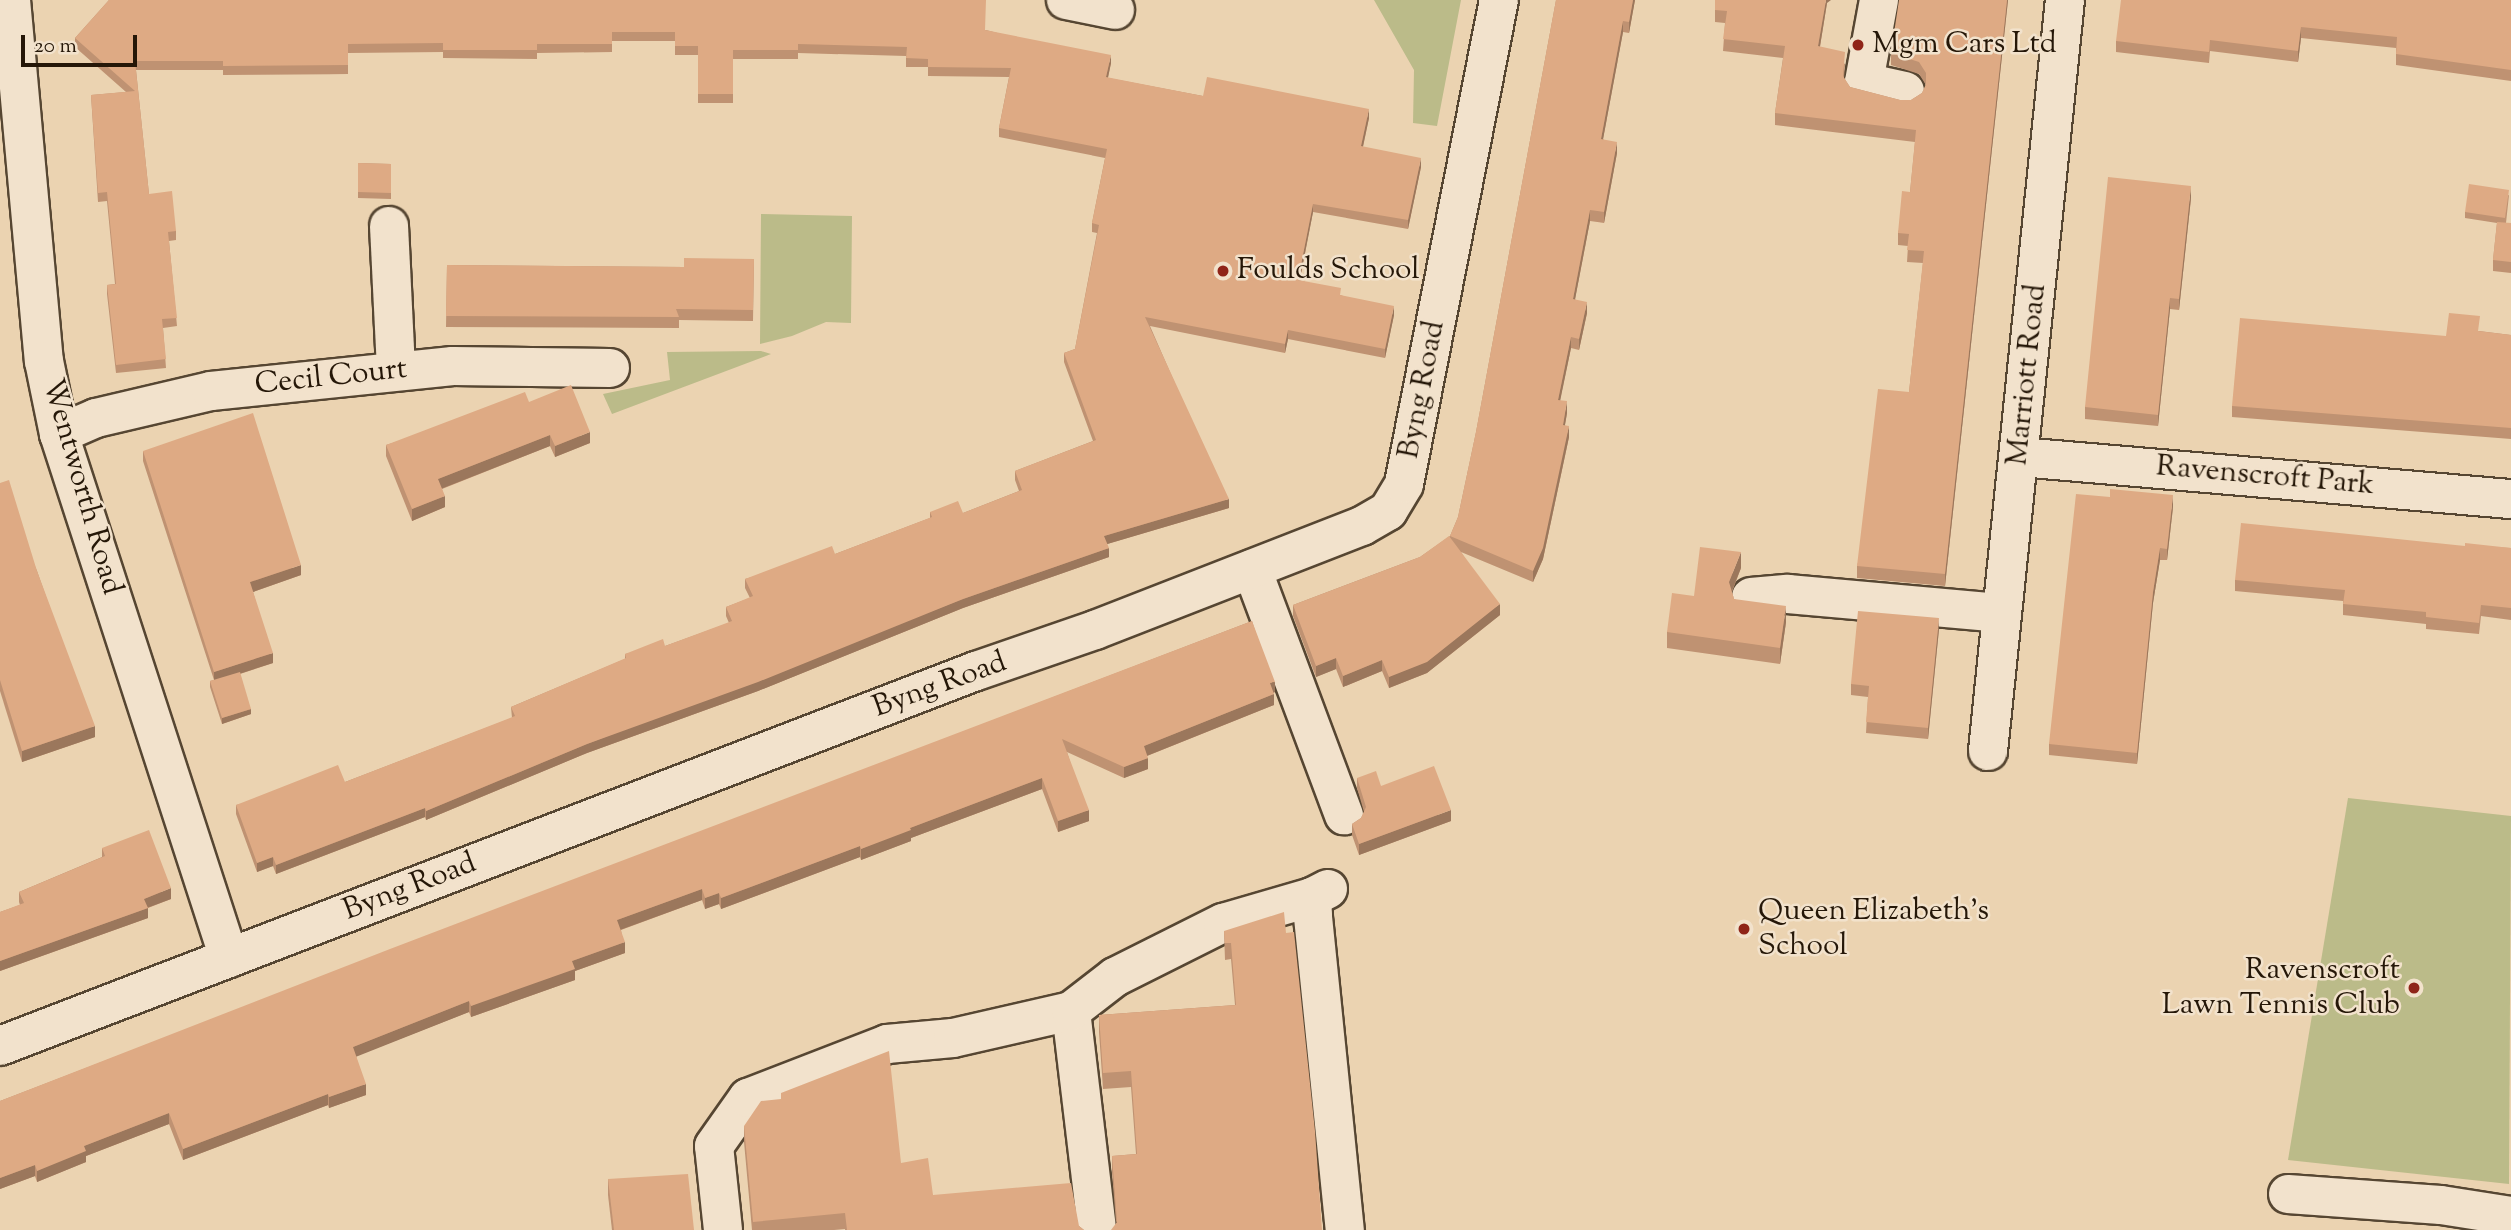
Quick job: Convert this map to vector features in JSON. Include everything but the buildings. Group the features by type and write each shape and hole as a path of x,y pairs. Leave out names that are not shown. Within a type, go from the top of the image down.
{"street":[{"name":"Wentworth Road","path":"11,0 44,361 59,434 229,958"},
{"path":"1066,0 1115,9"},
{"name":"Byng Road","path":"0,1046 963,676 1095,630 1362,526 1388,511 1404,484 1499,0"},
{"path":"1880,0 1864,82 1905,91"},
{"name":"Marriott Road","path":"1988,751 2065,0"},
{"path":"389,226 396,371"},
{"name":"Cecil Court","path":"59,434 96,418 211,391 453,366 610,368"},
{"name":"Ravenscroft Park","path":"2020,457 2511,499"},
{"path":"1252,569 1345,815"},
{"path":"1751,597 1788,594 2002,613"},
{"path":"723,1230 714,1146 748,1098 887,1044 953,1038 1071,1011 1115,977 1223,923 1320,893 1345,1230"},
{"path":"1071,1011 1097,1230"},
{"path":"2288,1194 2439,1218 2511,1216"}],"green space":[{"path":"1374,0 1461,0 1437,126 1413,123 1414,70"},
{"path":"761,214 852,216 851,323 826,322 792,336 760,344"},
{"path":"761,351 771,354 612,414 603,394 670,380 667,352"},
{"name":"Ravenscroft Lawn Tennis Club","path":"2348,798 2511,816 2509,1184 2288,1160"}],"place":[{"name":"Mgm Cars Ltd","path":"1858,45"},
{"name":"Foulds School","path":"1223,271"},
{"name":"Queen Elizabeth's School","path":"1744,929"},
{"name":"Ravenscroft Lawn Tennis Club","path":"2414,988"}]}
